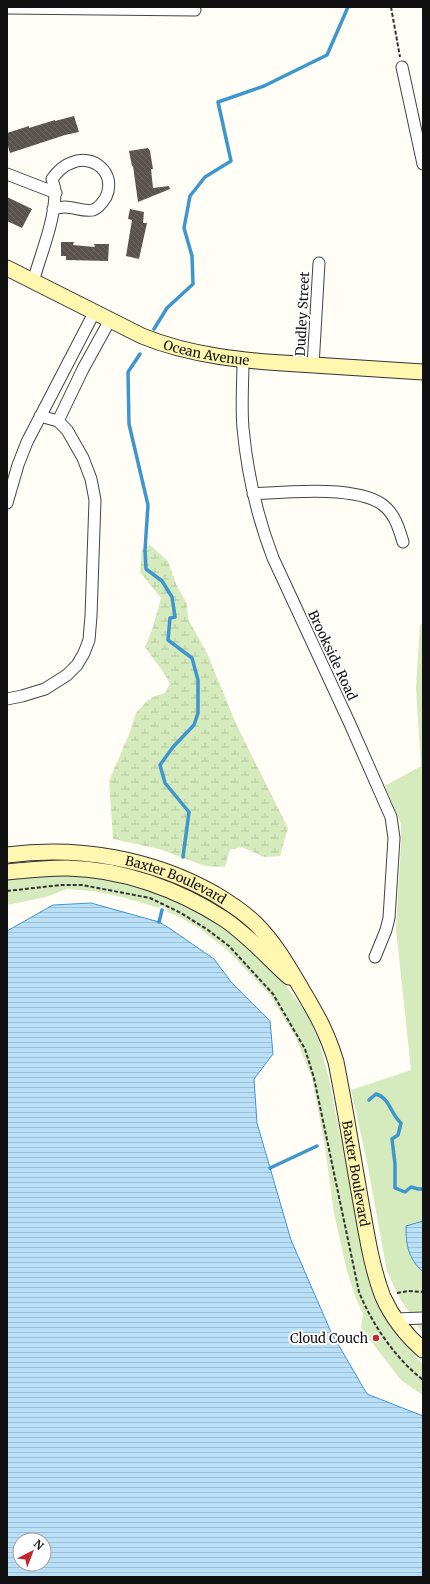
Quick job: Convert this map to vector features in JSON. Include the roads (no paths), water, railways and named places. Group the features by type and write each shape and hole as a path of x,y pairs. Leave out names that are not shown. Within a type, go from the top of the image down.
{"street":[{"path":"7,8 195,10"},
{"path":"402,67 423,164"},
{"path":"34,282 50,226 53,209 56,193 52,179 59,170 71,163 81,160 91,161 100,165 106,172 109,181 108,192 103,203 93,210 80,210 66,207 53,209"},
{"path":"7,174 56,193"},
{"name":"Dudley Street","path":"314,366 319,263"},
{"name":"Ocean Avenue","path":"7,268 94,313 162,343 191,351 243,361 423,372"},
{"path":"7,503 18,465 27,442 94,313"},
{"path":"58,421 83,369 110,320"},
{"name":"Brookside Road","path":"243,361 243,428 253,494 266,539 273,558 391,817 394,838 389,918 386,930 375,957"},
{"path":"7,699 45,689 68,675 77,665 89,640 95,500 91,479 74,440 58,421 40,416"},
{"path":"253,494 291,492 346,493 366,496 384,505 396,521 403,542"},
{"name":"Baxter Boulevard","path":"7,855 49,851 93,853 124,859 153,867 200,886 241,910 271,939 324,1026 336,1062 366,1231 376,1274 384,1298 396,1319 406,1334 423,1350"},
{"name":"Baxter Boulevard","path":"7,872 69,868 101,871 133,877 154,884 181,896 224,920 248,938 302,990"},
{"path":"396,1319 423,1318"}],"water":[{"path":"91,903 159,922 214,959 231,982 270,1021 273,1054 254,1079 257,1123 291,1240 331,1332 367,1394 423,1416 423,1577 7,1577 7,931 53,905"},
{"path":"423,1221 423,1272 414,1262 409,1251 407,1245 406,1226"}],"waterway":[{"path":"154,329 167,308 193,284 192,256 184,228 190,196 205,177 231,161 218,102 264,86 327,55 348,7"},
{"path":"140,354 128,372 129,424 148,505 145,550 146,569 162,581 172,597 175,617 170,618 168,640 192,658 198,680 198,713 194,725 173,747 160,765 165,783 189,812 183,857"},
{"path":"159,922 162,910"},
{"path":"369,1100 376,1094 381,1096 401,1123 398,1135 392,1139 395,1164 395,1188 405,1192 411,1187 423,1189"},
{"path":"270,1168 317,1146"}],"place":[{"name":"Cloud Couch","path":"376,1338"}]}
